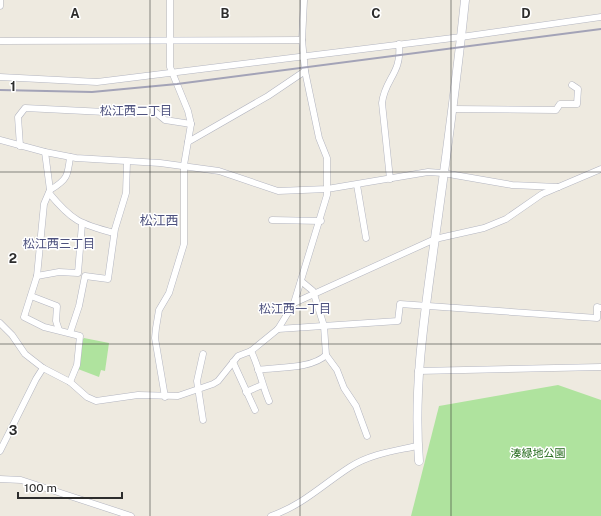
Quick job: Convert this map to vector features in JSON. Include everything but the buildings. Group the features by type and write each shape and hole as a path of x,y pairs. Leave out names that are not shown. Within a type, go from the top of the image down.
{"street":[{"path":"0,0 0,6"},
{"path":"165,397 155,338 159,310 169,293 184,244 184,165 191,124 188,111 177,84 171,74 170,0"},
{"path":"0,323 12,335 25,354 43,368 70,382 87,397 96,401 138,395 165,397 178,396 218,381 238,356 251,351 278,329 294,303 321,221 327,189 326,158 319,138 305,71 302,40 304,0"},
{"path":"419,461 417,446 418,371 424,306 435,239 465,0"},
{"path":"0,77 80,82 171,74 304,55 461,37 601,18"},
{"path":"0,41 302,40"},
{"path":"390,179 382,104 383,94 396,70 399,61 399,44"},
{"path":"188,142 268,96 305,71"},
{"path":"452,109 556,110 560,104 577,104 578,89 572,84"},
{"path":"20,146 18,117 25,108 125,113 154,111 165,120 191,124"},
{"path":"0,140 70,157 184,165 233,174 278,191 357,186 428,172 443,173 512,185 558,187"},
{"path":"45,152 49,191 44,204 37,276 32,296 24,317 44,327 80,336 81,346 78,365 70,382"},
{"path":"49,191 61,184 68,175 70,157"},
{"path":"70,334 79,306 85,276 108,279 114,233 126,193 127,162"},
{"path":"294,303 435,239 484,228 506,219 542,194 601,169"},
{"path":"357,186 366,238"},
{"path":"49,191 67,213 82,224 114,233"},
{"path":"272,220 321,221"},
{"path":"37,276 59,272 78,273 82,224"},
{"path":"301,281 309,286 314,294 324,326 326,355 337,370 344,388 356,406 367,436"},
{"path":"32,296 57,306 56,321 59,330"},
{"path":"278,329 398,321 400,304 597,318 597,307 601,308"},
{"path":"251,351 268,401"},
{"path":"203,354 197,381 203,420"},
{"path":"258,370 321,361 326,355"},
{"path":"233,362 255,410"},
{"path":"418,371 601,367"},
{"path":"0,451 43,368"},
{"path":"246,392 262,385"},
{"path":"271,516 288,510 306,500 351,467 377,454 417,446"},
{"path":"0,479 21,480 131,516"}],"green space":[{"path":"84,338 109,343 105,371 101,370 99,377 78,369 81,357 82,340"},
{"name":"湊緑地公園","path":"558,385 601,400 601,516 411,516 439,406"}],"railway":[{"path":"0,90 92,92 177,84 601,29"}],"district":[{"name":"松江西二丁目","path":"136,111"},
{"name":"松江西","path":"159,220"},
{"name":"松江西三丁目","path":"59,244"},
{"name":"松江西一丁目","path":"295,309"}]}
